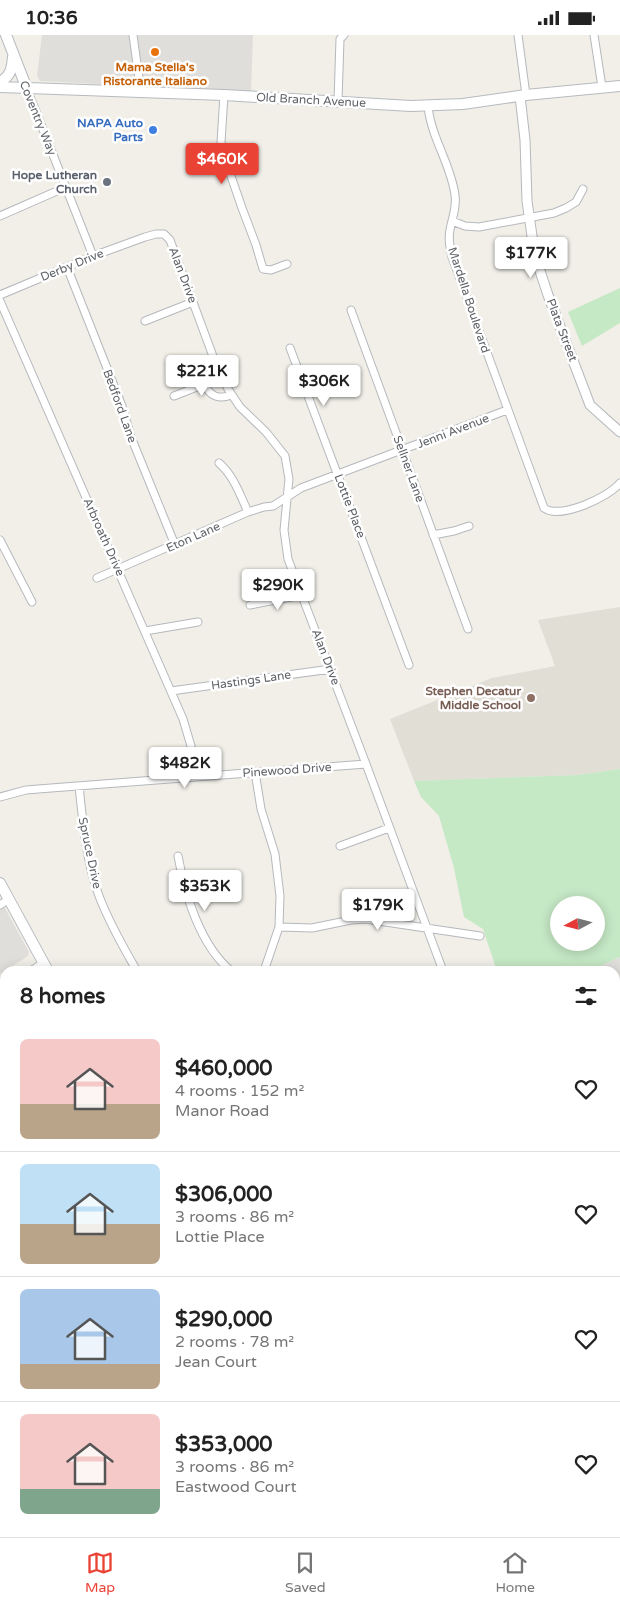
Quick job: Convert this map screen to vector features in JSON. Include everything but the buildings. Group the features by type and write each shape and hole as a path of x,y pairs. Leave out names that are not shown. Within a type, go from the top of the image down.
{"main road":[{"name":"Coventry Way","path":"6,35 27,89"},
{"path":"0,82 9,74 12,68 13,56"},
{"name":"Old Branch Avenue","path":"0,87 224,95 428,106 464,104 523,95 620,86"},
{"path":"0,883 4,902 45,966"}],"street":[{"path":"133,35 141,93"},
{"path":"518,35 523,95"},
{"path":"594,35 602,87"},
{"path":"338,101 340,36"},
{"name":"Coventry Way","path":"27,89 93,256"},
{"path":"224,95 221,141 223,153 263,269 271,270 287,264"},
{"name":"Plata Street","path":"523,95 528,218 536,257 590,405 620,432"},
{"name":"Mardella Boulevard","path":"428,106 431,126 446,162 455,193 456,206 449,235 452,257 544,508 550,512 555,512 599,499 610,493 620,483"},
{"path":"0,216 66,187"},
{"path":"452,221 472,227 554,213 566,208 579,199 583,189"},
{"name":"Alan Drive","path":"145,237 160,234 168,238 222,377 231,395 244,411 266,432 284,455 289,479 284,519 285,547 288,559 331,669 441,966"},
{"name":"Derby Drive","path":"0,295 93,256 145,237"},
{"name":"Bedford Lane","path":"67,267 122,406 131,437 175,545"},
{"name":"Arbroath Drive","path":"0,301 171,691 190,740 192,777"},
{"path":"144,321 194,302"},
{"name":"Sellner Lane","path":"350,310 468,629"},
{"name":"Lottie Place","path":"290,348 409,665"},
{"path":"174,396 222,377"},
{"path":"204,384 209,392 216,397 223,398 231,395"},
{"name":"Jenni Avenue","path":"287,496 301,488 507,410"},
{"path":"220,463 231,477 248,512"},
{"name":"Eton Lane","path":"97,578 248,512 273,506 287,496"},
{"path":"433,535 469,526"},
{"path":"0,540 32,602"},
{"path":"250,605 302,595"},
{"path":"145,631 198,622"},
{"name":"Hastings Lane","path":"171,691 331,669"},
{"name":"Pinewood Drive","path":"0,797 26,790 366,764"},
{"path":"256,773 261,809 278,866 280,896 278,927 266,966"},
{"name":"Spruce Drive","path":"79,786 87,852 96,887 108,916 134,966"},
{"path":"340,846 389,828"},
{"path":"178,856 183,881 197,922 216,954 227,966"},
{"path":"278,927 312,928 352,919 364,919 480,936"}],"shaded area":[{"path":"42,35 253,35 251,92 40,81 37,76"},
{"name":"Stephen Decatur Middle School","path":"620,607 620,769 578,775 414,781 390,719 492,678 555,666 538,620"},
{"path":"0,899 29,952 28,956 12,966 0,966"},
{"path":"620,957 620,966 600,966"}],"green space":[{"path":"620,288 620,323 582,346 568,312"},
{"path":"620,769 620,957 600,966 495,966 483,929 464,917 454,868 439,816 421,797 414,781 578,775"}],"place":[{"name":"Mama Stella's Ristorante Italiano","path":"155,52"},
{"name":"NAPA Auto Parts","path":"153,130"},
{"name":"Hope Lutheran Church","path":"107,182"},
{"name":"Stephen Decatur Middle School","path":"531,698"}]}
